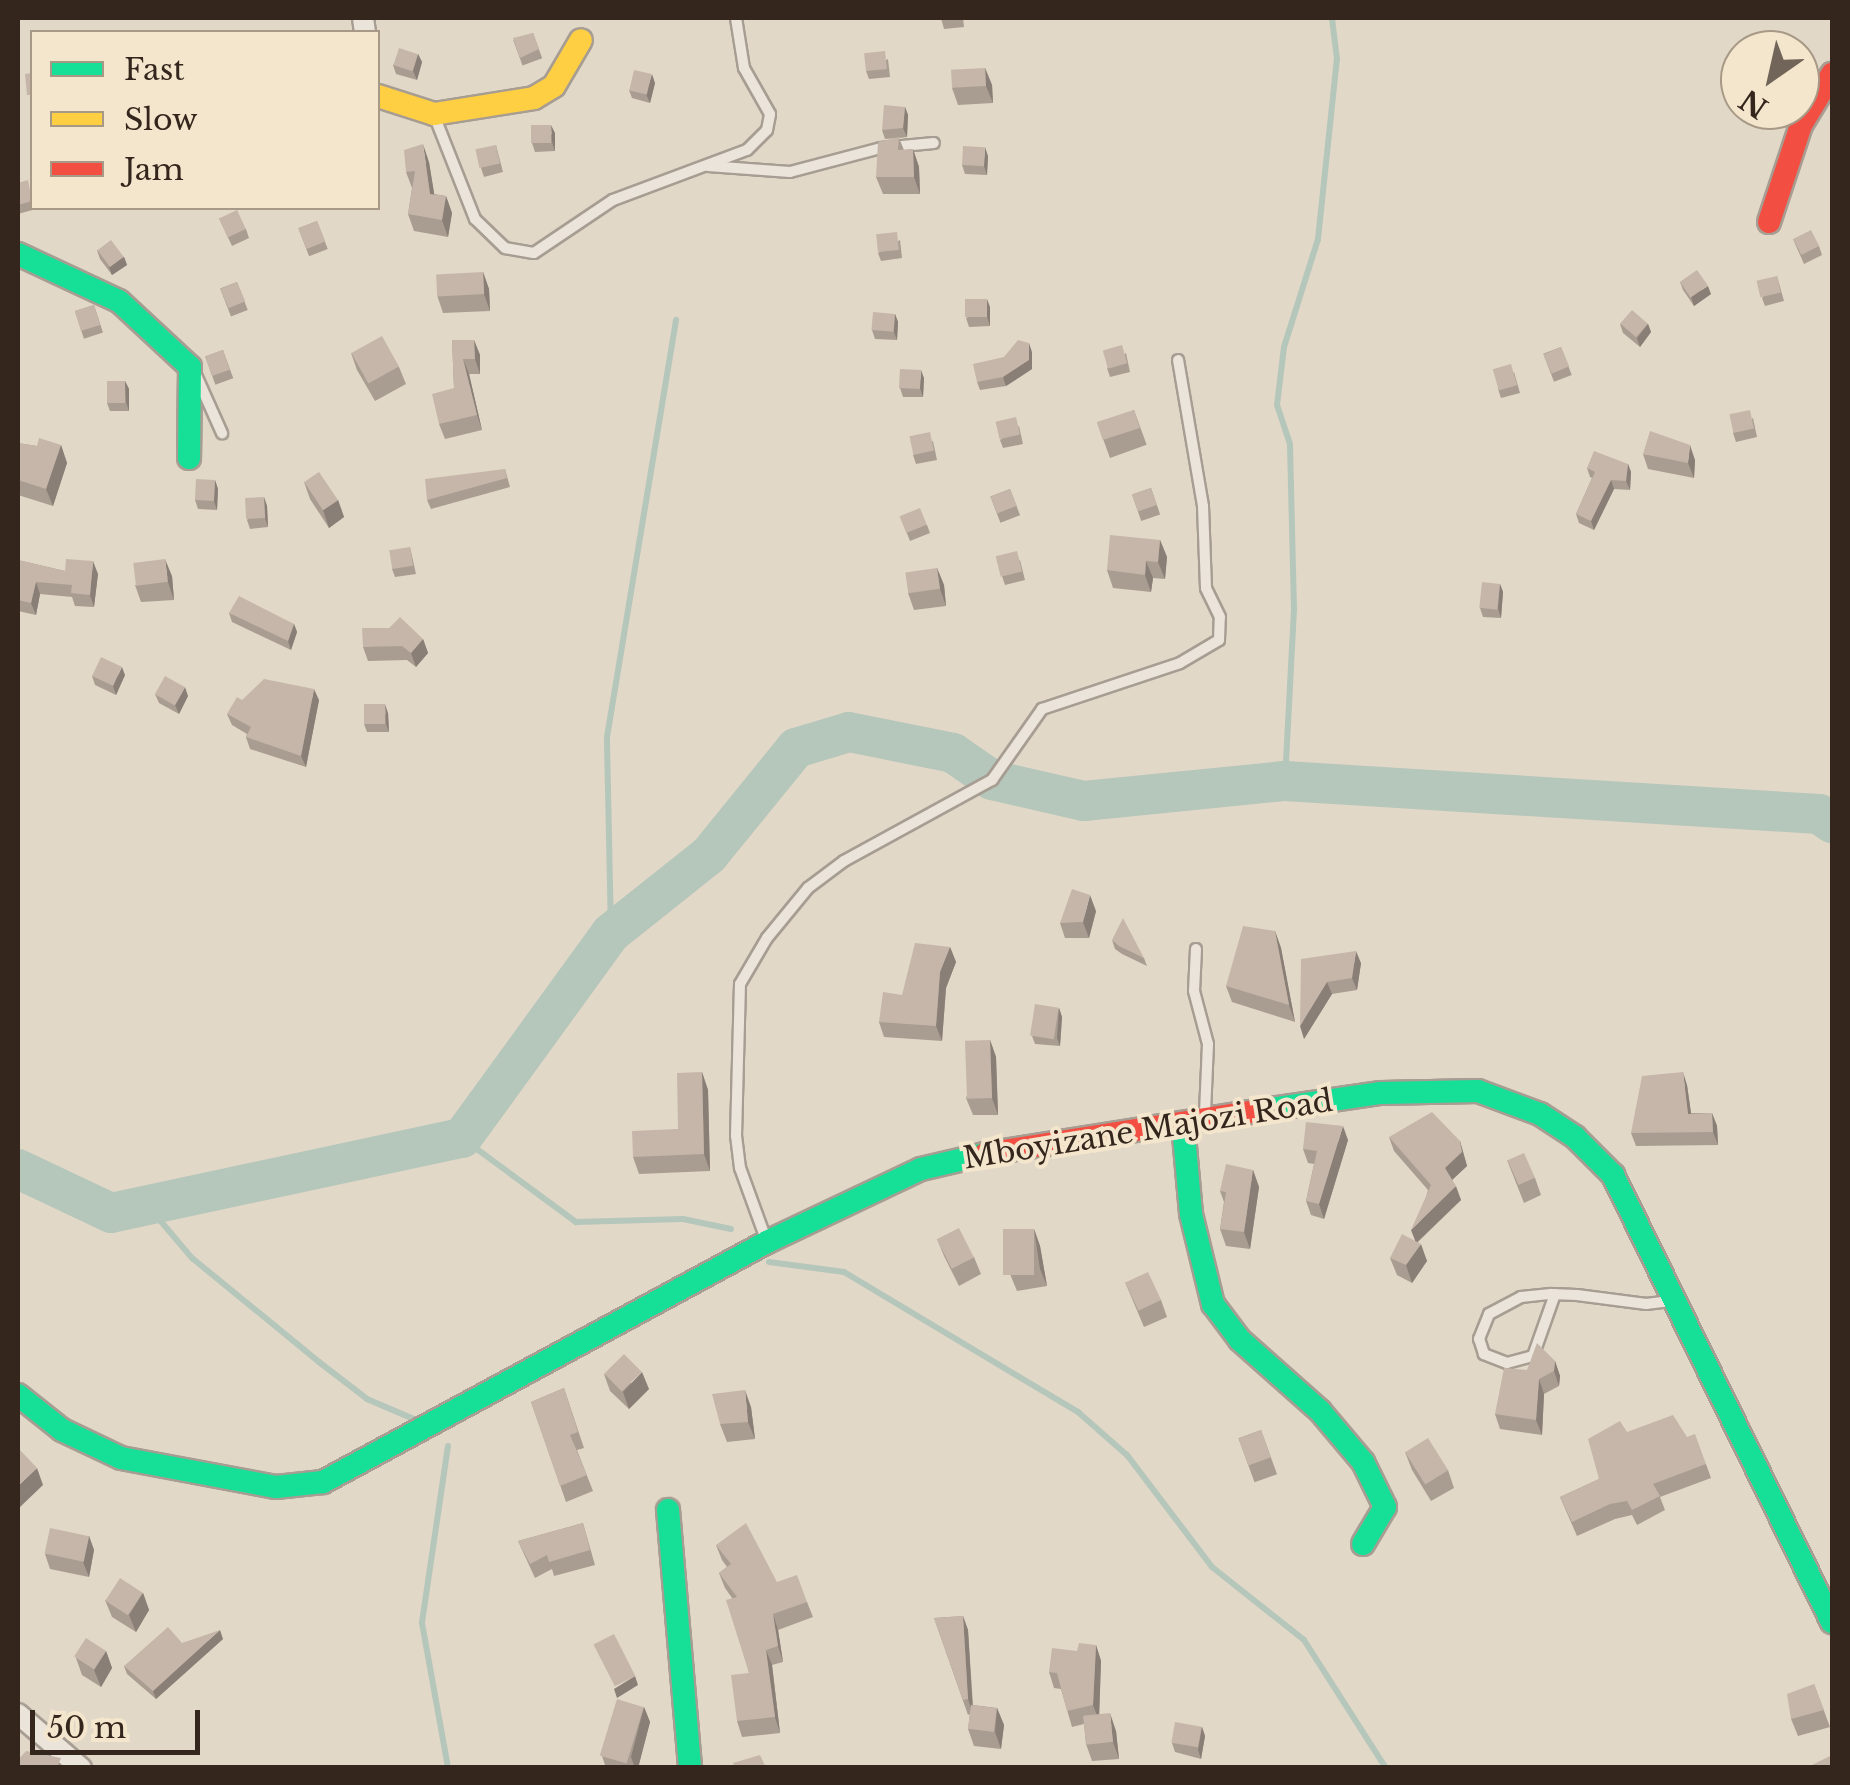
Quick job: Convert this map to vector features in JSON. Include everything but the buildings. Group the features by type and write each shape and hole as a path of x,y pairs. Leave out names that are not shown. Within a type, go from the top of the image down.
{"street":[{"path":"380,98 434,114 534,98 554,86 581,40"},
{"path":"1770,222 1801,125 1832,74"},
{"path":"18,254 120,301 190,367 189,458"},
{"name":"Mboyizane Majozi Road","path":"18,1395 62,1430 120,1458 276,1487 312,1484 374,1460 768,1242 946,1161 1029,1143 1416,1090 1478,1092 1512,1101 1575,1137 1613,1176 1832,1622"},
{"path":"1194,1122 1191,1214 1214,1304 1240,1340 1320,1411 1363,1462 1385,1507 1363,1544"},
{"path":"668,1510 690,1768"},
{"path":"18,1714 81,1768"}],"lane":[{"path":"434,114 475,219 494,240 519,253 548,246 630,192 746,150 768,130 770,114 744,68 736,18"},
{"path":"707,166 790,172 881,148 934,144"},
{"path":"768,1242 740,1168 736,1136 740,984 758,949 808,888 844,861 992,780 1042,709 1180,663 1220,640 1220,616 1206,588 1203,506 1178,360"},
{"path":"190,367 222,433"},
{"path":"1194,1122 1208,1044 1194,991 1196,949"},
{"path":"1556,1294 1532,1356 1507,1363 1484,1354 1481,1328 1500,1304 1556,1294 1646,1304 1677,1300"}],"waterway":[{"path":"1285,781 1294,609 1290,444 1277,405 1284,347 1318,239 1337,59 1332,18"},
{"path":"611,933 607,737 676,320"},
{"path":"18,1169 111,1213 462,1138 611,933 709,855 796,748 849,732 953,753 992,780 1084,801 1285,781 1819,814 1832,823"},
{"path":"1819,814 1832,799"},
{"path":"462,1138 576,1222 683,1219 731,1229"},
{"path":"147,1205 192,1258 319,1362 367,1399 416,1420"},
{"path":"769,1262 844,1272 1078,1412 1127,1455 1212,1567 1304,1640 1386,1768"},
{"path":"448,1446 422,1623 448,1768"}],"traffic: fast":[{"path":"18,254 119,301 190,367 189,458"},
{"path":"1264,1110 1381,1093 1478,1091 1540,1114 1575,1137 1613,1175 1832,1622"},
{"path":"1183,1124 1191,1214 1213,1304 1240,1340 1320,1411 1363,1462 1385,1507 1363,1544"},
{"path":"18,1395 62,1430 121,1458 276,1487 323,1482 767,1242 921,1169 985,1154"},
{"path":"668,1510 690,1768"}],"traffic: slow":[{"path":"380,97 434,114 534,98 554,86 581,40"}],"traffic: jam":[{"path":"1769,222 1801,125 1832,74"},
{"path":"985,1154 1264,1110"}]}
